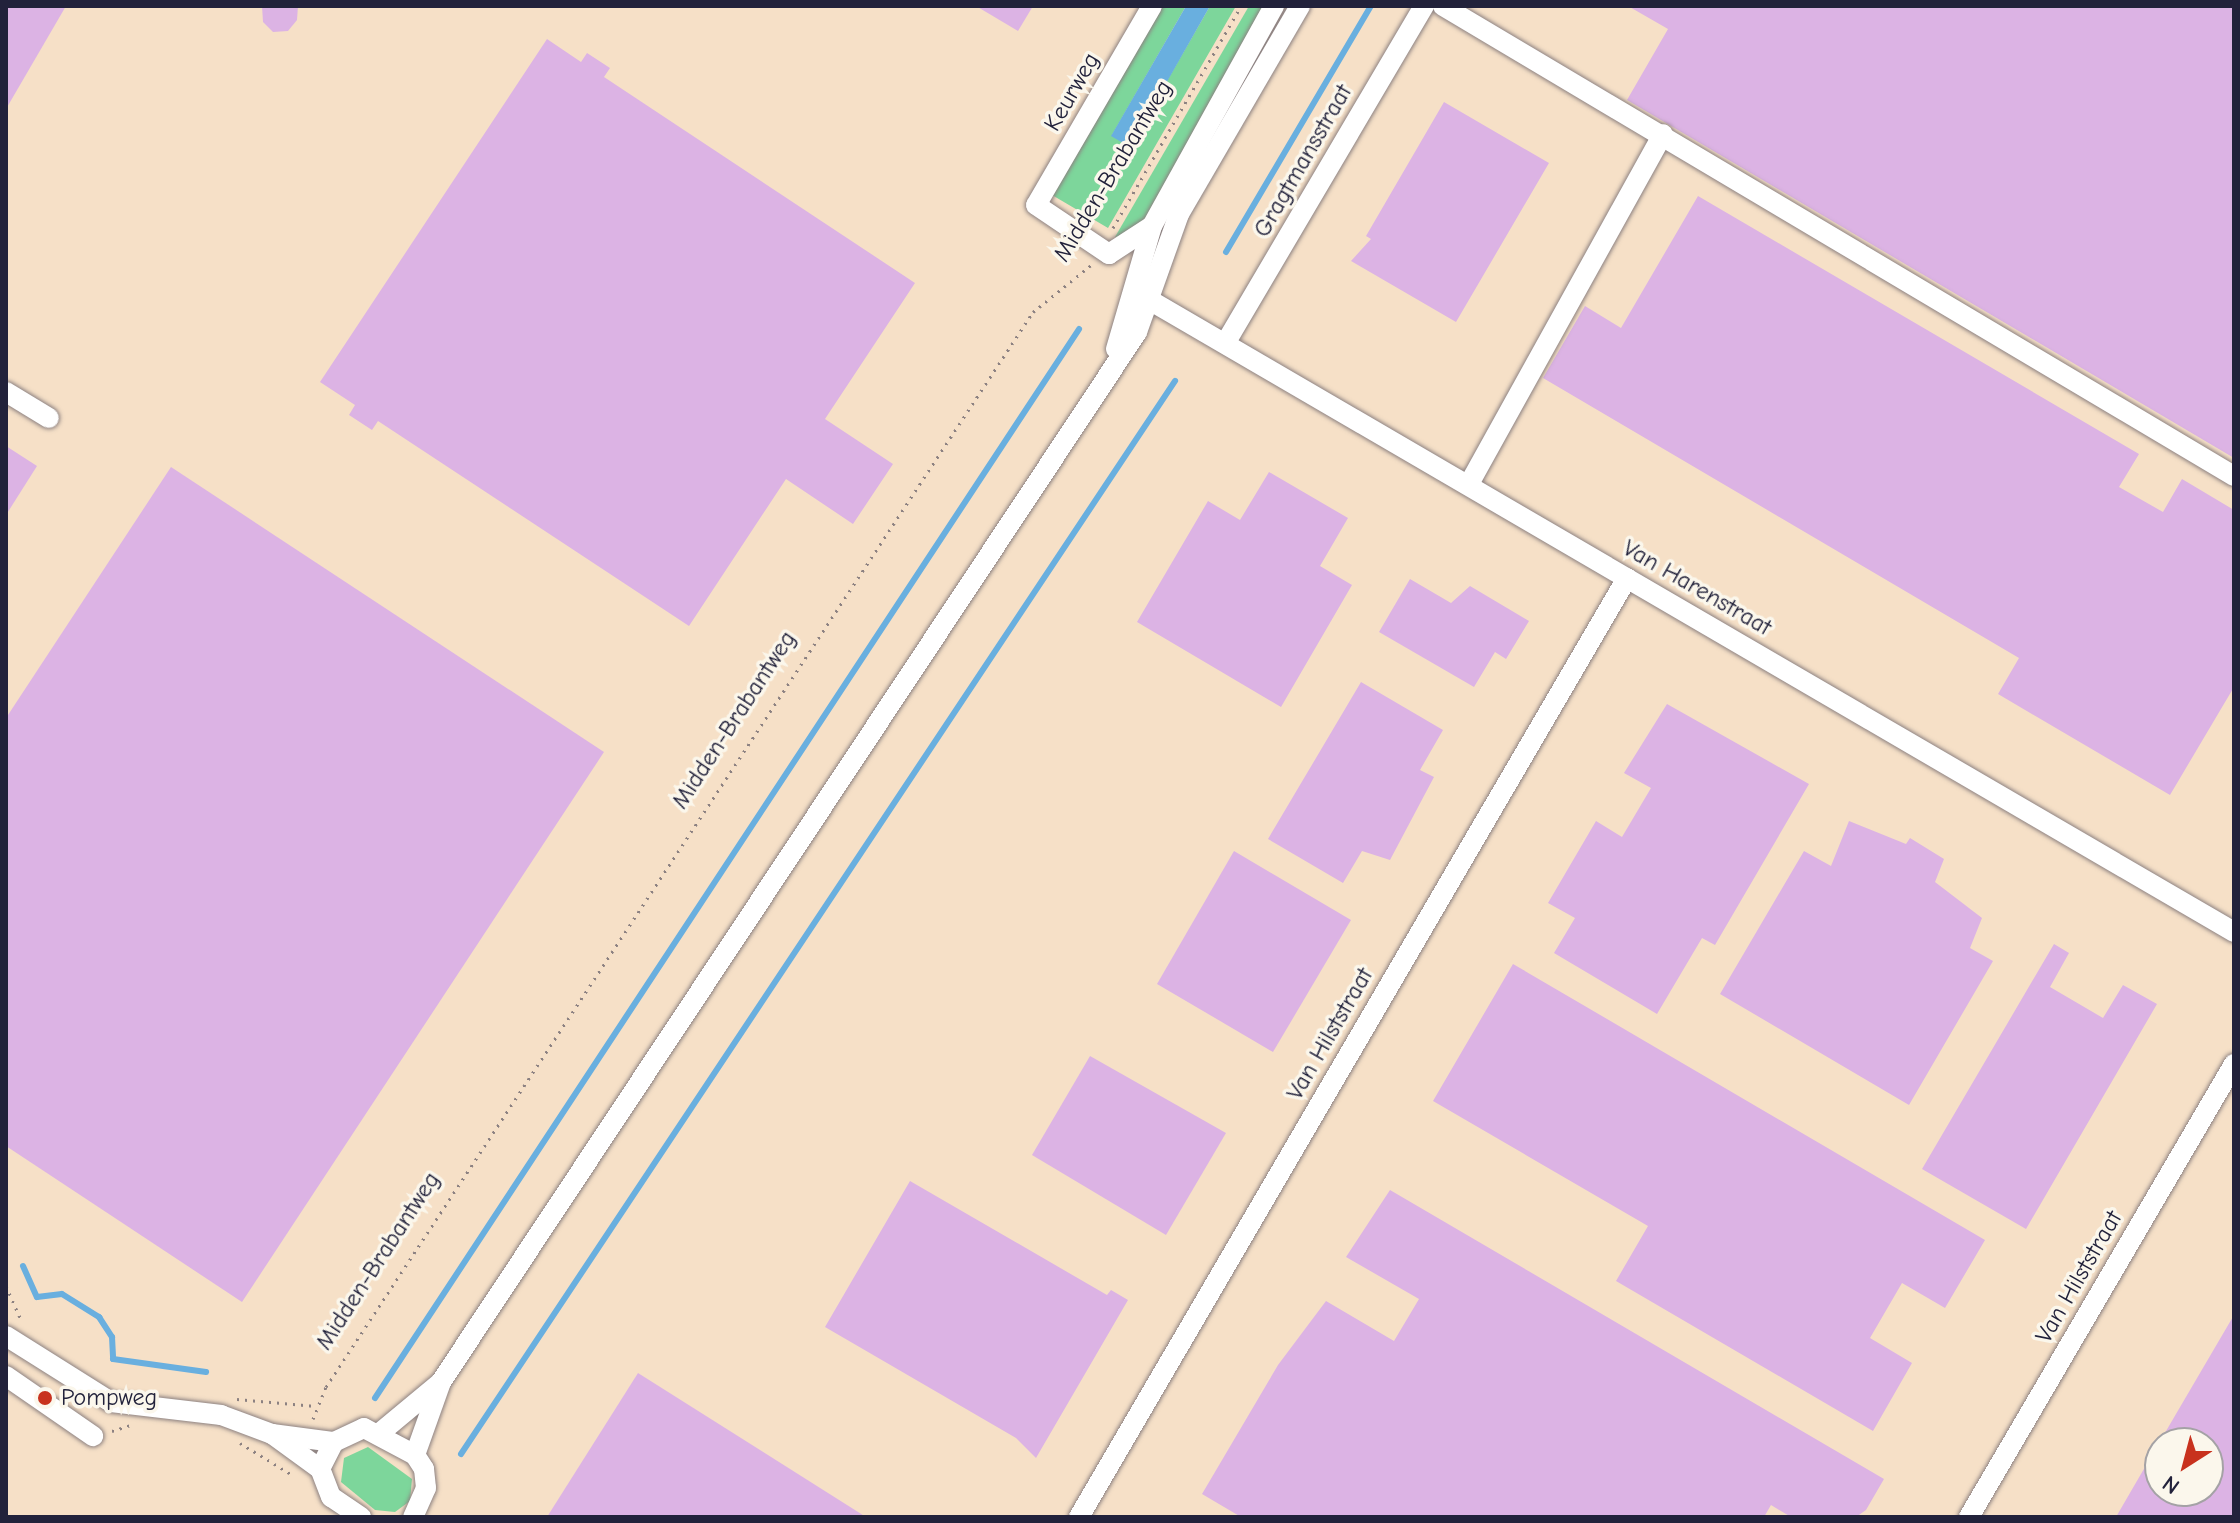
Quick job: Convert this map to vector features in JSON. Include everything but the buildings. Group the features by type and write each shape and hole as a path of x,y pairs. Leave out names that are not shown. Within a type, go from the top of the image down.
{"street":[{"name":"Keurweg","path":"1099,252 1036,205 1152,6"},
{"path":"1142,294 1152,226 1274,6"},
{"path":"415,1455 441,1382 1112,362 1179,214 1300,6"},
{"name":"Gragtmansstraat","path":"1226,342 1424,6"},
{"path":"1443,6 2234,476"},
{"path":"1469,484 1663,134"},
{"path":"1099,252 1109,254 1152,226"},
{"name":"Van Harenstraat","path":"1142,294 2234,932"},
{"path":"6,392 49,418"},
{"name":"Van Hilststraat","path":"1079,1517 1627,578"},
{"name":"Van Hilststraat","path":"1969,1517 2234,1064"},
{"path":"14,1330 111,1402 221,1415 272,1434 334,1442 364,1428 381,1432 415,1455 426,1488 415,1516"},
{"path":"6,1376 93,1436"},
{"path":"381,1432 441,1382"},
{"path":"272,1434 293,1470 320,1469"},
{"path":"334,1442 320,1469 331,1497 357,1516"}],"path":[{"name":"Midden-Brabantweg","path":"306,1437 316,1406 1033,312 1084,277 1241,6"},
{"path":"6,1286 14,1330"},
{"path":"224,1397 316,1406"},
{"path":"93,1436 144,1426"},
{"path":"229,1436 293,1470"}],"green space":[{"path":"1163,6 1186,6 1112,135 1129,147 1210,6 1236,6 1108,228 1052,195"},
{"path":"1249,6 1269,6 1136,234 1115,237"},
{"path":"368,1447 412,1479 410,1501 395,1512 375,1510 341,1482 344,1458"}],"water":[{"path":"1186,6 1210,6 1130,147 1111,136"}],"waterway":[{"path":"1226,252 1371,6"},
{"path":"375,1398 1079,329"},
{"path":"461,1454 1175,381"},
{"path":"23,1266 37,1297 62,1294 99,1317 112,1337 113,1359 206,1372"}],"place":[{"name":"Pompweg","path":"45,1398"}]}
